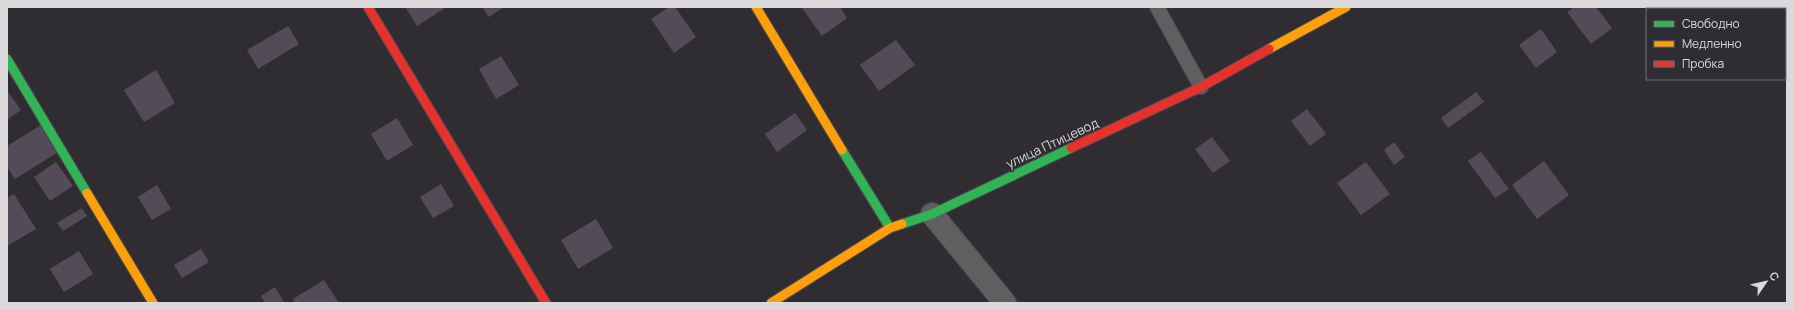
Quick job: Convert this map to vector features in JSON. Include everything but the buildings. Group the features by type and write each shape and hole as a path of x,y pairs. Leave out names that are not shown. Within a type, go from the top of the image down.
{"street":[{"path":"368,7 546,303"},
{"path":"756,7 890,228"},
{"name":"улица Птицевод","path":"771,303 890,228 932,214 1201,87 1346,7"},
{"path":"7,59 153,303"},
{"path":"932,214 1004,303"}],"lane":[{"path":"1157,7 1201,87"}],"traffic: fast":[{"path":"7,59 87,193"},
{"path":"902,224 932,214 1071,148"},
{"path":"842,150 890,228"}],"traffic: slow":[{"path":"756,7 842,150"},
{"path":"1269,49 1346,7"},
{"path":"87,193 153,303"},
{"path":"771,303 890,228 902,224"}],"traffic: jam":[{"path":"368,7 546,303"},
{"path":"1071,148 1201,87 1269,49"}]}
